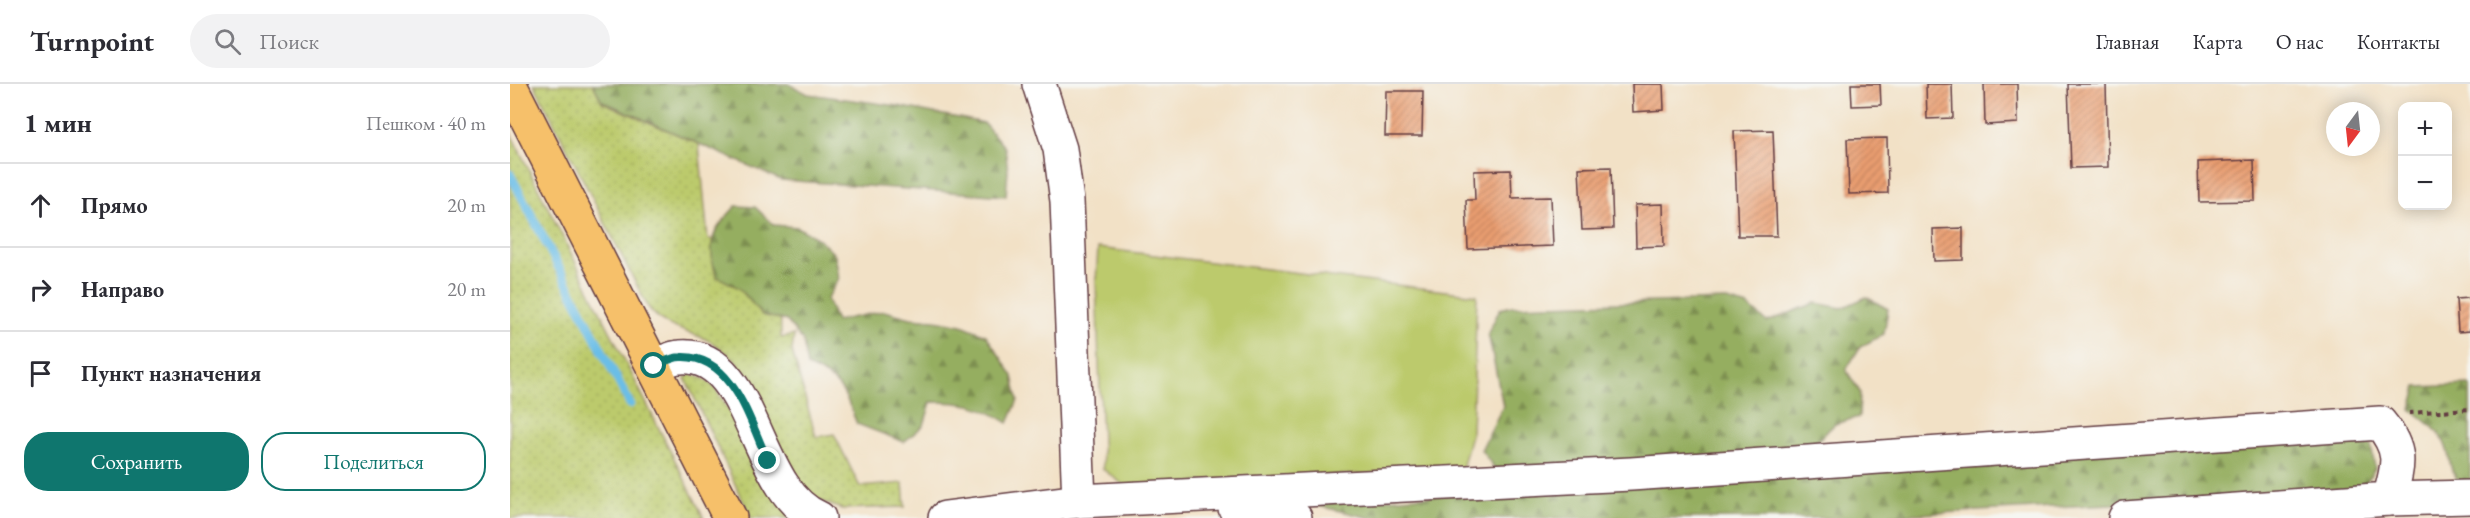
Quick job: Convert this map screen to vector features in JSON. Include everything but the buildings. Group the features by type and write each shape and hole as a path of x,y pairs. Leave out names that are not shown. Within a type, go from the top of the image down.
{"main road":[{"path":"510,85 730,518"}],"street":[{"path":"1039,84 1060,149 1067,201 1079,501"},
{"path":"654,366 678,356 699,358 720,370 733,386 768,461 788,495 811,515 819,518"},
{"path":"945,518 1079,501 1631,474 2380,423 2394,439 2399,462 2389,500"},
{"path":"2125,518 2389,500 2470,497"},
{"path":"1144,498 1256,510 1295,518"}],"path":[{"path":"2380,423 2418,411 2470,409"}],"green space":[{"path":"534,84 593,84 602,102 699,144 708,239 779,240 781,338 794,335 792,351 816,437 834,434 860,487 903,483 905,507 842,509 818,500 797,482 736,362 709,341 667,324 648,307"},
{"path":"593,84 789,84 808,94 898,106 984,123 1005,148 1008,170 1006,196 781,180 602,101"},
{"path":"510,132 704,518 510,518"},
{"path":"736,206 755,207 774,225 797,227 819,239 835,255 839,278 827,299 836,321 884,311 911,318 962,325 986,335 1013,376 1018,400 1008,423 971,405 931,402 924,425 904,442 857,424 844,394 835,382 807,366 803,341 787,321 762,315 739,288 716,276 712,254 713,238 721,223"},
{"path":"1098,248 1477,295 1472,431 1462,469 1125,486 1103,469 1096,282"},
{"path":"1866,297 1888,309 1884,334 1860,347 1846,370 1860,392 1859,417 1835,424 1817,441 1796,454 1495,469 1481,450 1503,406 1488,333 1500,309 1512,306 1727,300 1748,306 1767,322 1815,303 1842,308"},
{"path":"691,374 704,379 715,388 796,518 751,518 685,378"},
{"path":"2470,385 2470,481 2459,481 2451,468 2444,441 2411,409 2417,387"},
{"path":"2347,435 2371,445 2375,468 2361,491 1842,518 1371,518 1309,504"}],"waterway":[{"path":"510,174 630,404"}],"route":[{"path":"654,366 678,356 699,358 720,370 733,386 768,461"}]}
